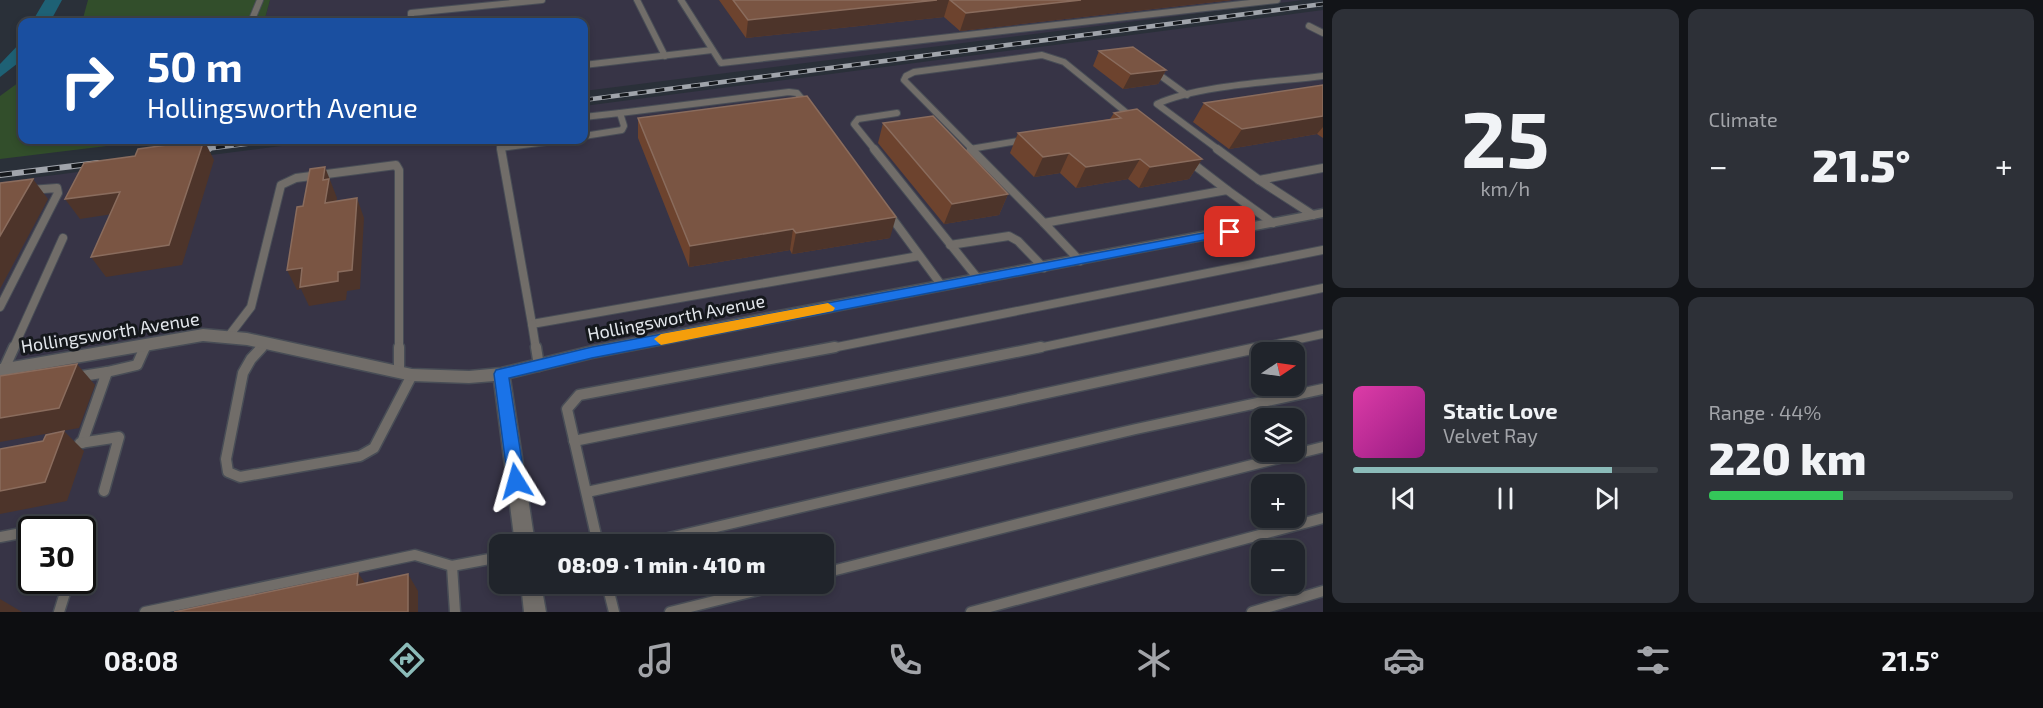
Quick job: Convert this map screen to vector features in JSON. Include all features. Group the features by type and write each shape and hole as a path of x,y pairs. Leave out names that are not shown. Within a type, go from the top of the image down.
{"street":[{"name":"Hollingsworth Avenue","path":"2,370 202,336 228,337 266,343 405,373 469,377 501,374 592,352 1044,268 1318,214"},
{"path":"501,374 524,534"},
{"path":"532,594 535,612"}],"lane":[{"path":"253,18 260,0"},
{"path":"411,18 411,13 542,0"},
{"path":"637,0 665,56"},
{"path":"681,0 721,63 1276,0"},
{"path":"1309,26 1323,33"},
{"path":"588,65 712,50"},
{"path":"1080,261 904,80 906,76 914,72 1042,54 1064,62 1137,121 1126,123"},
{"path":"1148,68 1187,95"},
{"path":"1318,214 1259,180 1157,104 1161,100 1187,95 1323,76"},
{"path":"588,116 789,92 797,93 814,114"},
{"path":"588,135 622,130 624,126 620,112"},
{"path":"897,113 858,120 854,124 978,280"},
{"path":"970,149 1037,138"},
{"path":"500,144 538,366"},
{"path":"1181,154 1273,223"},
{"path":"228,337 251,307 281,185 296,177 396,165 399,170 405,373 381,437 374,448 360,456 240,477 228,472 226,459 243,373 251,359 266,343"},
{"path":"1259,180 1323,168"},
{"path":"0,307 58,193 57,188 51,187 21,191"},
{"path":"1044,224 1227,190"},
{"path":"881,204 942,286"},
{"path":"950,245 1009,236 1018,241 1044,268"},
{"path":"2,370 63,238"},
{"path":"596,534 567,409 579,395 704,373 1050,302 1323,250"},
{"path":"532,324 919,256"},
{"path":"574,441 861,385 1323,288"},
{"path":"587,492 1323,334"},
{"path":"64,379 137,365 147,344"},
{"path":"82,443 108,372"},
{"path":"686,534 1323,388"},
{"path":"70,445 119,437 104,491"},
{"path":"834,570 1323,447"},
{"path":"970,612 1323,518"},
{"path":"0,537 18,534"},
{"path":"146,612 416,555 453,566 489,559"},
{"path":"453,566 455,612"},
{"path":"1252,612 1323,591"},
{"path":"59,612 65,594"},
{"path":"610,594 614,612"},
{"path":"670,612 743,594"}],"shaded area":[{"path":"270,0 1303,0 588,90 588,18 265,18"},
{"path":"1323,10 1323,612 0,612 0,182 297,144 588,144 588,105"}],"green space":[{"path":"88,0 270,0 265,18 83,18"},
{"path":"18,83 18,144 123,144 0,159 0,96"}],"water":[{"path":"45,0 62,0 52,18 34,18"},
{"path":"18,45 18,63 0,77 0,64"}],"building":[{"path":"733,0 937,0 748,20"},
{"path":"950,0 1081,0 966,13"},
{"path":"1133,47 1166,70 1131,74 1099,51"},
{"path":"1323,85 1323,116 1242,129 1204,103"},
{"path":"807,96 896,217 796,233 793,229 690,246 638,118"},
{"path":"1137,109 1202,159 1150,167 1140,159 1086,167 1069,153 1043,157 1018,133 1121,118 1114,113"},
{"path":"933,116 1008,194 952,204 883,123"},
{"path":"175,144 203,144 169,245 91,257 120,192 65,199 84,163 135,156 138,149"},
{"path":"325,167 323,180 329,179 325,203 357,198 352,270 338,272 338,281 300,287 302,268 287,270 297,207 303,206 310,169"},
{"path":"33,179 0,236 0,183"},
{"path":"77,364 59,408 0,418 0,376"},
{"path":"64,431 45,482 0,491 0,449 43,441 46,435"},
{"path":"358,573 357,585 408,574 408,612 174,612"}],"railway":[{"path":"588,99 1323,4"},
{"path":"198,150 245,144"},
{"path":"191,151 209,149"},
{"path":"0,175 98,163"}],"slow traffic":[{"path":"661,339 828,308"}],"route":[{"path":"516,481 501,374 592,352 1230,232"}]}
